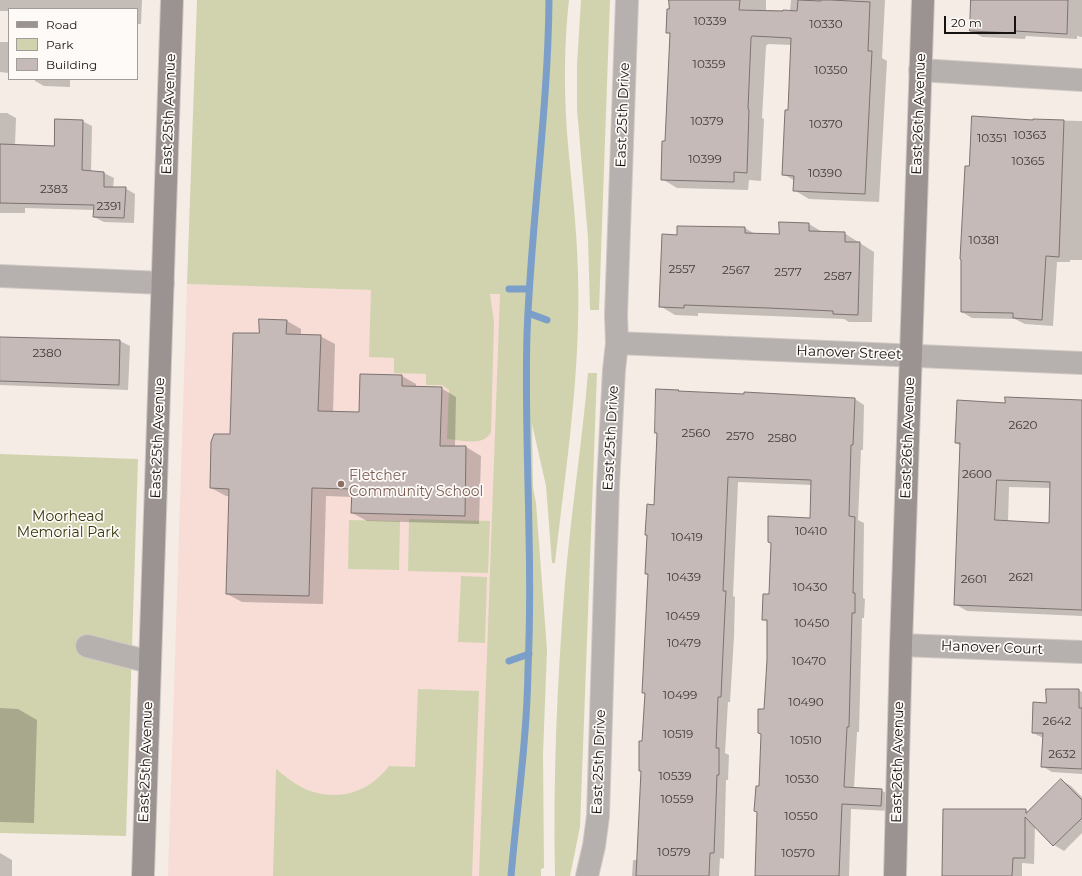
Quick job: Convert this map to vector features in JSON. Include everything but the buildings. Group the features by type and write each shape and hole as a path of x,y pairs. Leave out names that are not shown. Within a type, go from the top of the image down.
{"street":[{"name":"East 25th Avenue","path":"143,876 172,0"},
{"name":"East 25th Drive","path":"587,876 595,841 598,816 609,478 614,370 617,343 616,307 627,0"},
{"name":"East 26th Avenue","path":"895,876 901,645 923,0"},
{"path":"920,70 1082,80"},
{"path":"0,276 163,282"},
{"name":"Hanover Street","path":"617,343 1082,363"},
{"name":"Hanover Court","path":"901,645 1082,652"},
{"path":"87,646 150,662"}],"shaded area":[{"name":"Fletcher Community School","path":"187,284 508,294 487,876 168,876"}],"green space":[{"path":"197,0 569,0 565,50 565,100 574,204 578,274 578,310 572,419 555,563 552,563 546,486 532,424 533,488 536,503 547,650 543,754 544,868 541,869 541,876 479,876 500,294 490,294 494,322 491,432 488,437 483,440 472,442 447,439 449,390 442,385 426,385 426,374 394,373 394,358 369,357 371,290 187,284"},
{"path":"581,0 610,0 599,310 590,310 588,238 577,109 577,65"},
{"path":"588,373 597,373 580,827 570,876 555,876 555,766 560,656 567,557"},
{"name":"Moorhead Memorial Park","path":"0,454 138,459 126,836 0,833"},
{"path":"409,519 490,521 488,573 408,571"},
{"path":"349,520 400,521 399,570 348,569"},
{"path":"461,576 487,577 485,643 458,642"},
{"path":"418,689 479,691 472,876 273,876 276,769 305,789 321,794 333,795 354,792 363,788 373,782 389,766 415,767"}],"waterway":[{"path":"511,876 524,747 527,695 530,584 526,359 529,292 546,84 549,0"},
{"path":"509,289 529,289"},
{"path":"528,313 547,320"},
{"path":"509,661 529,654"}],"place":[{"name":"Fletcher Community School","path":"341,484"}]}
